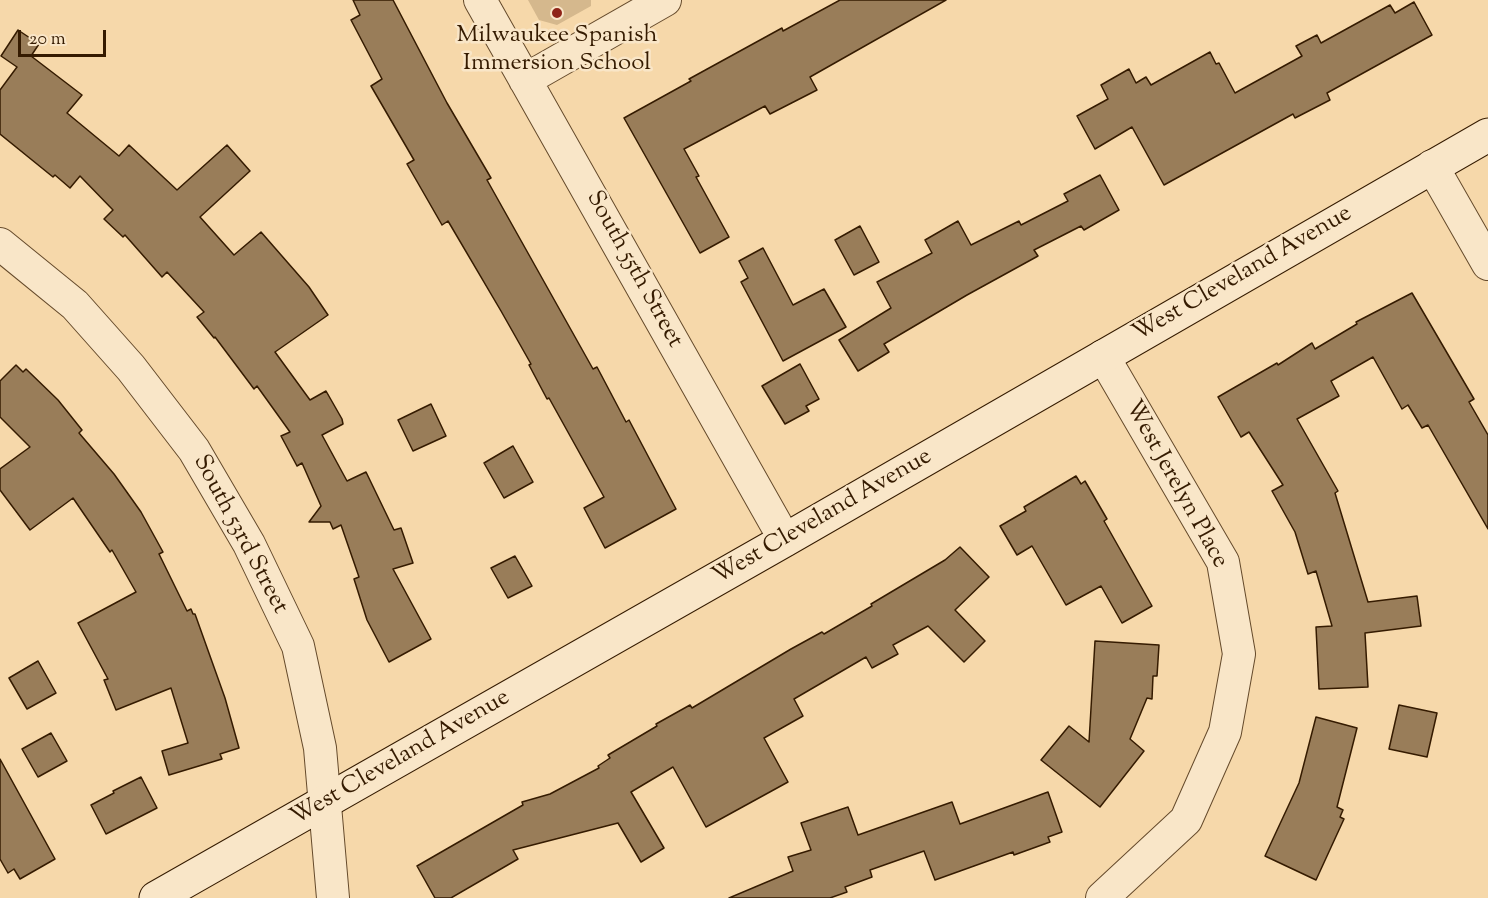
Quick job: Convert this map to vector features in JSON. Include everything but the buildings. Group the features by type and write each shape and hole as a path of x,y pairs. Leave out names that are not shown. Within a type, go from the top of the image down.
{"street":[{"name":"South 55th Street","path":"480,0 785,540"},
{"path":"525,80 665,0"},
{"name":"West Cleveland Avenue","path":"156,898 326,803 1488,135"},
{"path":"1432,166 1488,264"},
{"name":"South 53rd Street","path":"0,244 75,305 131,368 194,450 243,534 298,646 320,748 333,898"},
{"name":"West Jerelyn Place","path":"1102,898 1186,820 1225,732 1239,654 1223,562 1103,356"}],"shaded area":[{"name":"Milwaukee Spanish Immersion School","path":"528,0 591,0 591,6 557,25 539,20"}],"place":[{"name":"Milwaukee Spanish Immersion School","path":"557,13"}]}
